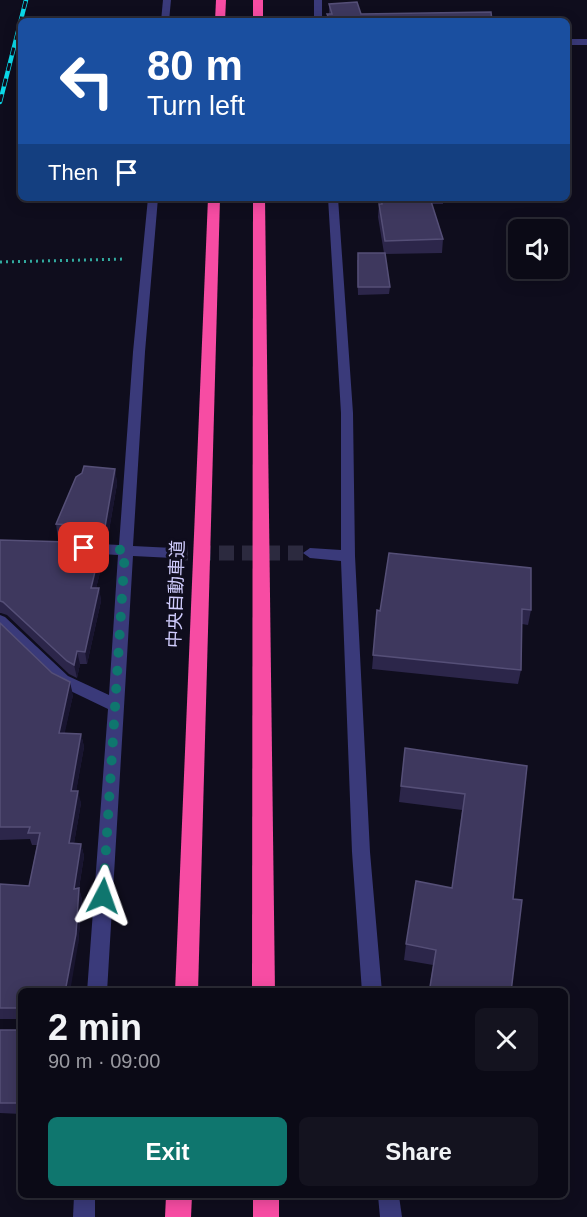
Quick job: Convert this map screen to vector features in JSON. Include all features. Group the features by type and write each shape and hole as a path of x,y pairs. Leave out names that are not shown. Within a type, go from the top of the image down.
{"highway":[{"path":"220,0 220,18"},
{"path":"258,0 258,18"},
{"name":"中央自動車道","path":"186,988 214,201"},
{"path":"259,201 264,988"},
{"path":"178,1217 179,1198"},
{"path":"266,1198 266,1217"}],"street":[{"path":"165,18 167,0"},
{"path":"318,0 318,18"},
{"path":"570,42 587,42"},
{"path":"97,988 125,550 153,201"},
{"path":"333,201 347,413 348,556 361,852 372,988"},
{"path":"68,547 173,553"},
{"path":"310,552 348,556"},
{"path":"0,621 62,680 116,706"},
{"path":"84,1217 85,1198"},
{"path":"389,1198 391,1217"}],"path":[{"path":"0,262 148,259"}],"building":[{"path":"357,2 361,14 491,12 492,18 329,18 327,14 332,14 329,4"},
{"path":"382,201 431,201 443,239 385,241 379,204 382,204"},
{"path":"358,253 385,253 390,287 358,287"},
{"path":"84,466 115,469 105,527 56,524 76,477 82,473"},
{"path":"0,540 102,543 91,588 99,588 85,652 77,651 74,665 0,601"},
{"path":"389,553 531,568 531,610 522,609 521,670 373,655 377,610 380,611"},
{"path":"0,623 52,673 70,682 59,733 81,734 71,791 78,791 69,843 81,844 74,889 79,888 76,934 66,988 18,988 18,1008 0,1008 0,884 29,886 40,833 28,833 30,827 0,827"},
{"path":"405,748 527,766 513,899 522,900 511,988 430,987 436,950 406,944 416,881 452,888 465,794 401,786"},
{"path":"0,1030 18,1030 18,1103 0,1103"}],"tunnel":[{"path":"173,553 310,553"}],"railway":[{"path":"21,18 26,0"},
{"path":"0,102 18,31"}],"route":[{"path":"84,548 125,550 103,896"}]}
